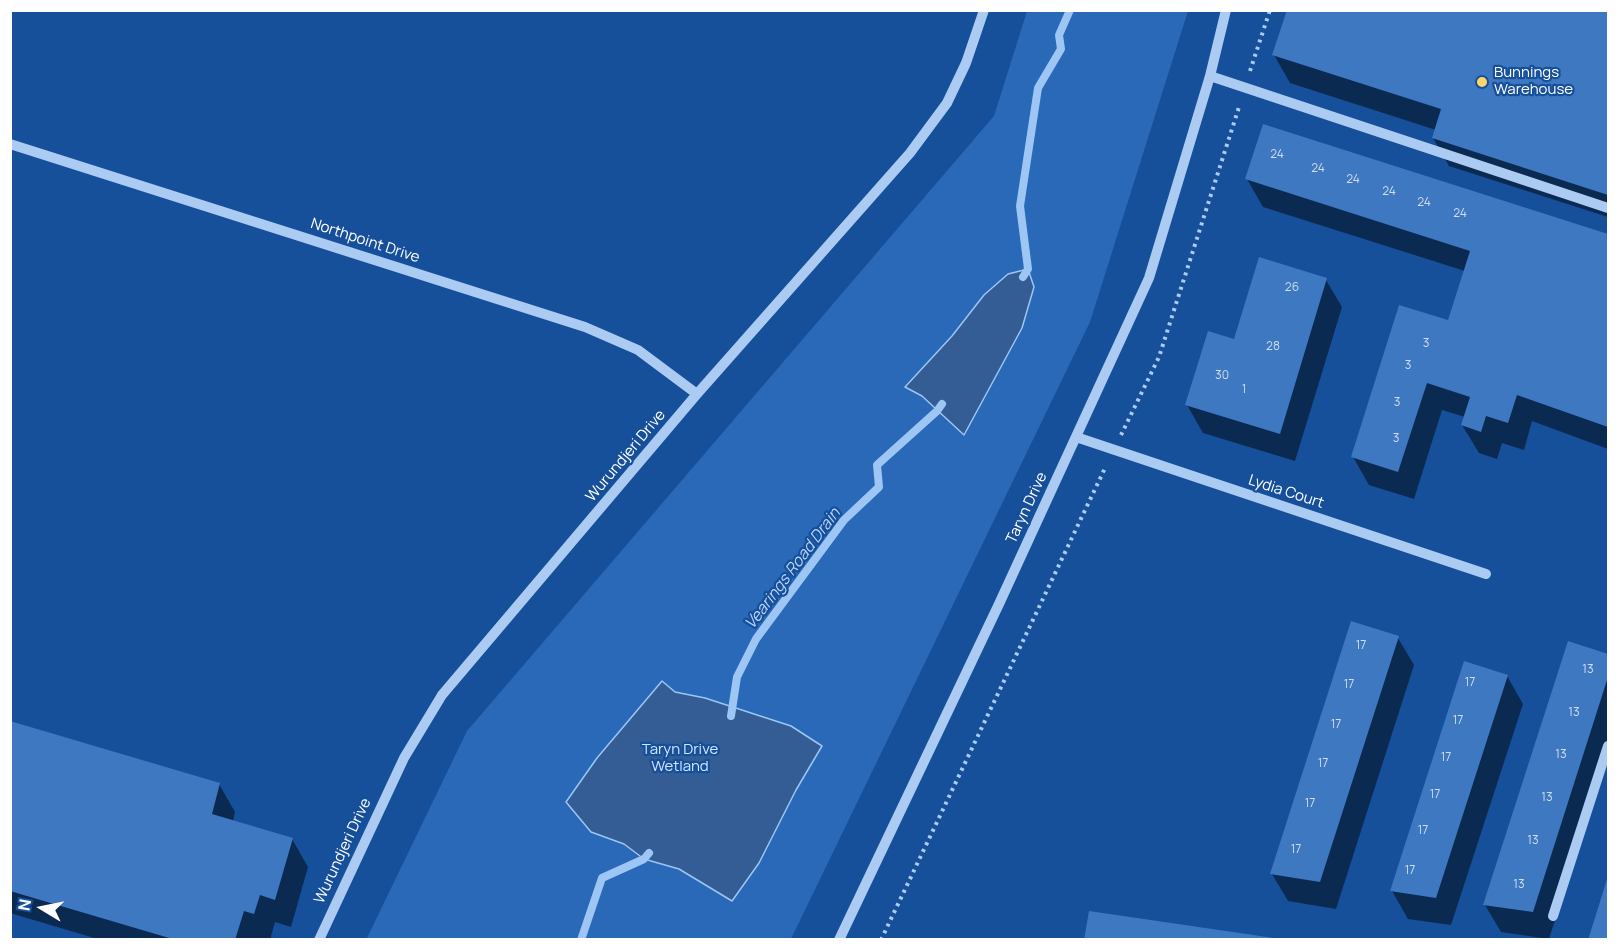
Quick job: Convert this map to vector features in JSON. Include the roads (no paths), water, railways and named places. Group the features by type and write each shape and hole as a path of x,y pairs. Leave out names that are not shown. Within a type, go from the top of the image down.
{"street":[{"name":"Wurundjeri Drive","path":"319,939 404,758 442,695 697,394 910,153 946,103 966,63 984,10"},
{"name":"Taryn Drive","path":"839,939 1149,278 1210,76 1226,10"},
{"name":"Taryn Drive","path":"1210,76 1234,10"},
{"path":"1210,76 1608,208"},
{"name":"Northpoint Drive","path":"10,144 585,327 638,350 697,394"},
{"name":"Lydia Court","path":"1076,437 1486,574"},
{"path":"1553,916 1608,746"}],"waterway":[{"name":"Vearings Road Drain","path":"1023,277 1028,269 1020,206 1038,88 1061,49 1059,35 1070,10"},
{"name":"Vearings Road Drain","path":"731,716 737,677 756,639 844,520 879,487 877,465 942,404"},
{"name":"Vearings Road Drain","path":"581,940 602,878 644,859 649,853"}],"place":[{"name":"Bunnings Warehouse","path":"1482,82"}],"park label":[{"name":"Taryn Drive Wetland","path":"680,758"}]}
